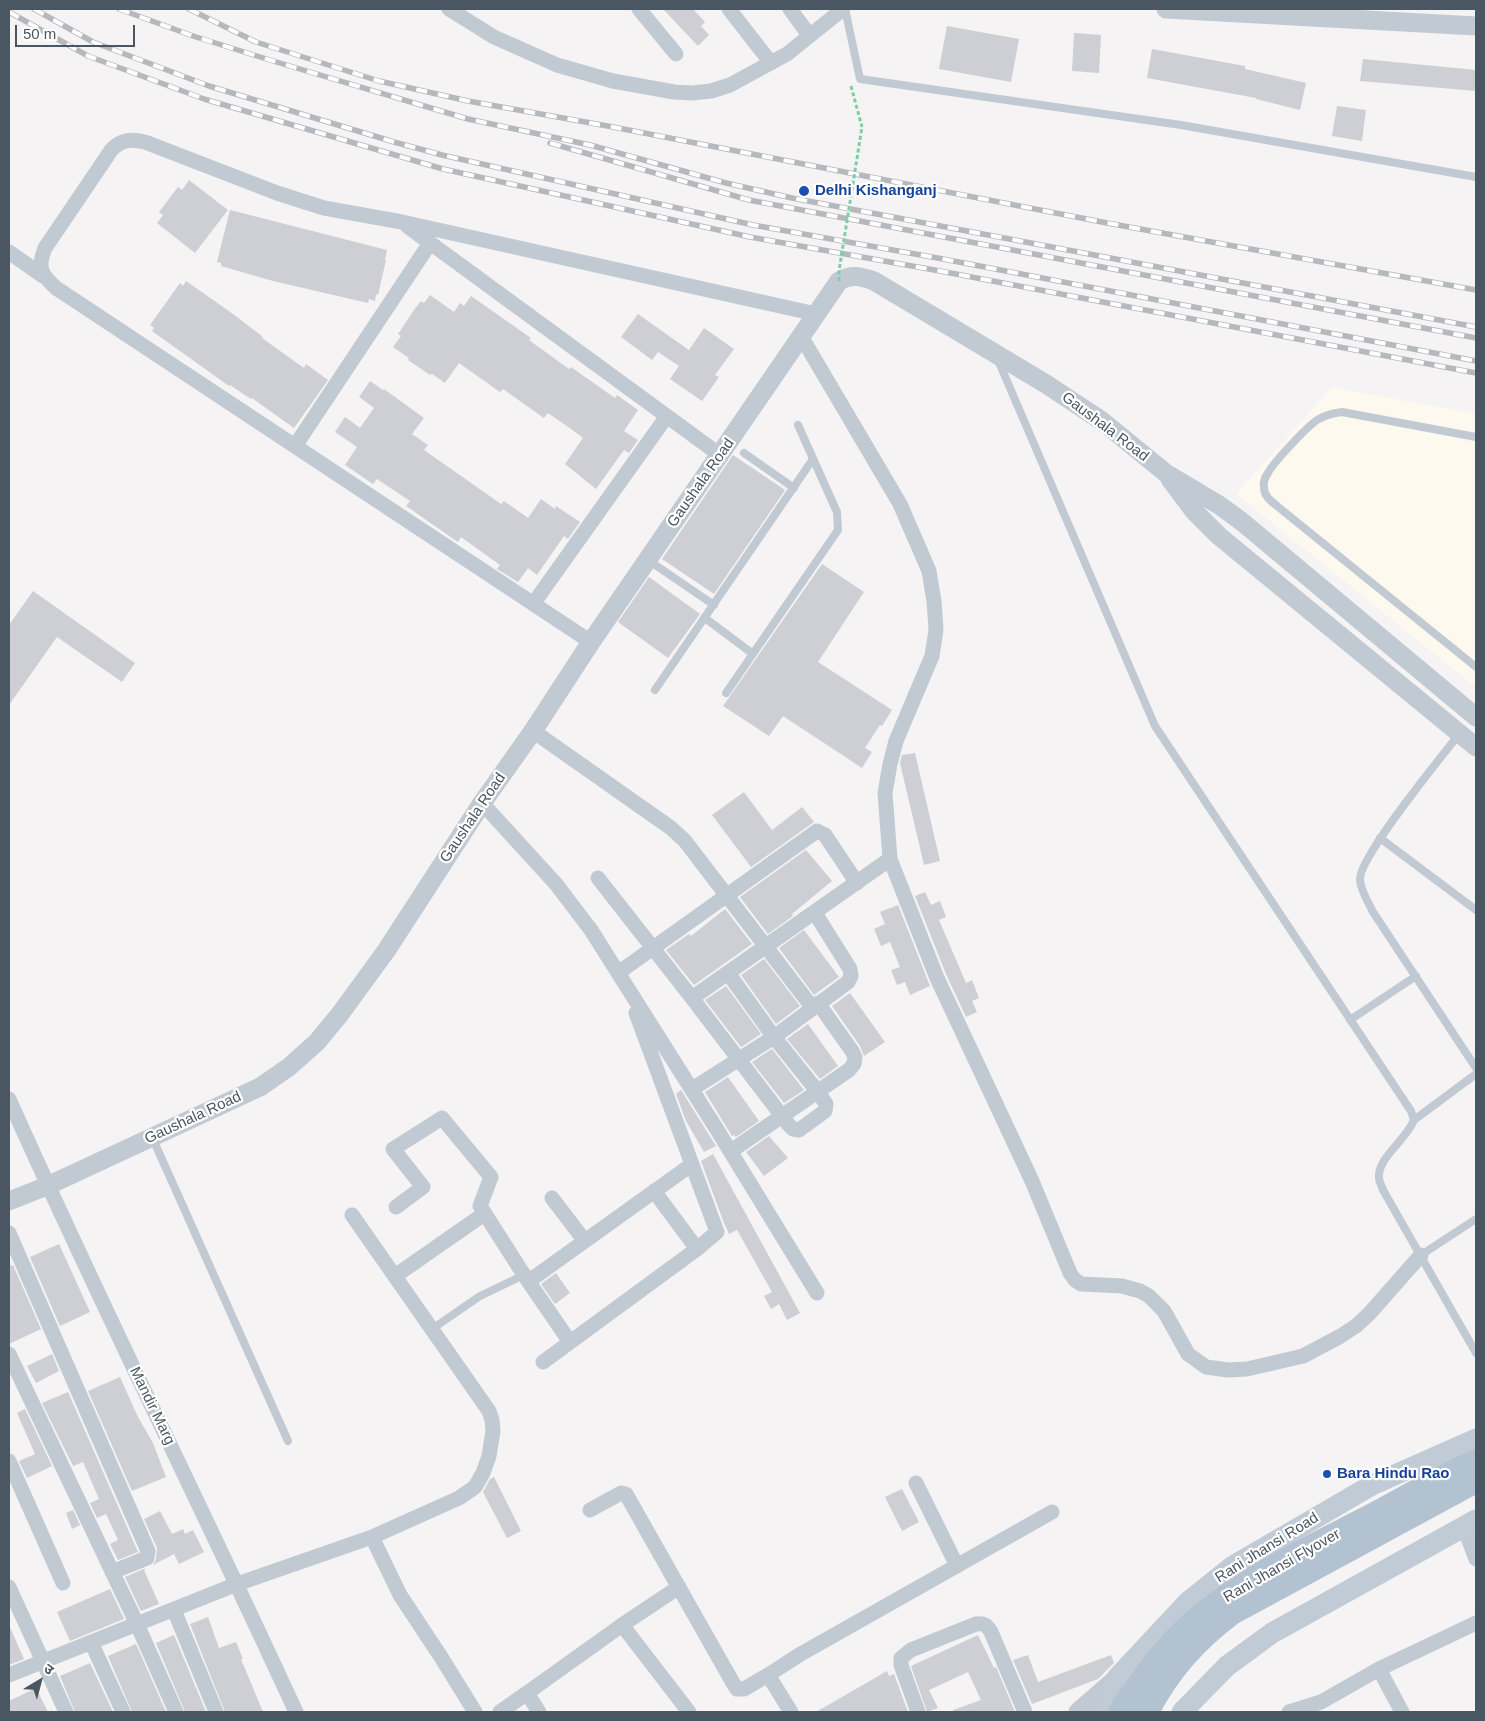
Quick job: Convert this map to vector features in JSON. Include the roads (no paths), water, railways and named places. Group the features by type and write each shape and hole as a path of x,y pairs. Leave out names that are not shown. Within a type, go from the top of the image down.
{"main road":[{"name":"Rani Jhansi Road","path":"1104,1712 1117,1678 1188,1602 1233,1566 1372,1485 1476,1439"},
{"name":"Rani Jhansi Flyover","path":"1147,1712 1181,1660 1228,1606 1292,1556 1476,1461"},
{"name":"Rani Jhansi Flyover","path":"1120,1712 1141,1681 1166,1650 1191,1624 1476,1481"},
{"path":"1182,1712 1227,1666 1272,1633 1470,1524"}],"street":[{"path":"449,9 494,37 557,65 612,81 674,92 692,93 711,91 730,85 771,63 787,54 844,9"},
{"path":"639,9 676,54"},
{"path":"729,9 771,63"},
{"path":"790,9 809,35"},
{"path":"1166,9 1476,26"},
{"path":"43,276 40,259 45,248 112,148 120,141 132,139 145,142 277,193 324,208 402,222 816,314"},
{"path":"402,222 720,456"},
{"path":"294,446 430,243"},
{"path":"9,252 43,276 56,288 590,642"},
{"name":"Gaushala Road","path":"9,1201 47,1186 260,1087 288,1067 317,1042 386,951 590,642 720,456 839,280 849,276 860,276 874,281 995,352 1102,421 1167,474 1219,505 1241,521 1476,717"},
{"path":"801,336 900,504 929,571 936,630 932,656 896,741 890,764 885,793 890,859 937,978 1032,1181 1070,1273 1075,1280 1089,1285 1122,1286 1140,1291 1164,1311 1188,1354 1206,1366 1237,1370 1303,1356 1339,1337 1356,1326 1421,1255"},
{"path":"533,604 667,416"},
{"path":"1167,474 1194,511 1219,536 1476,746"},
{"path":"533,731 671,828 696,853 855,1057 854,1064 849,1070 731,1151"},
{"path":"482,804 571,902 591,930 731,1151 817,1293"},
{"path":"618,973 817,831 825,835 856,883"},
{"path":"692,998 890,859"},
{"path":"598,878 653,947 781,1116 793,1130 799,1130 825,1111 826,1104 774,1037 728,973"},
{"path":"692,1090 774,1037 848,982 851,976 850,969 815,913"},
{"path":"543,1362 697,1249 717,1232 627,988"},
{"name":"Mandir Marg","path":"9,1099 47,1186 296,1712"},
{"path":"396,1207 423,1187 393,1149 442,1118 491,1177 480,1206 570,1342"},
{"path":"526,1278 584,1240 691,1164"},
{"path":"654,1191 697,1249"},
{"path":"552,1198 584,1240"},
{"path":"9,1675 237,1584 372,1537 434,1510 475,1487 483,1473 489,1456 492,1420 489,1410 352,1214"},
{"path":"395,1276 484,1214"},
{"path":"9,1233 148,1551 147,1558 112,1572"},
{"path":"9,1354 137,1624 176,1712"},
{"path":"9,1461 63,1583"},
{"path":"916,1483 957,1566"},
{"path":"590,1510 621,1494 626,1494 737,1689 744,1689 1052,1512"},
{"path":"1470,1524 1476,1559"},
{"path":"372,1537 400,1594 474,1712"},
{"path":"9,1587 15,1614 44,1662 66,1712"},
{"path":"500,1712 679,1587"},
{"path":"174,1610 216,1712"},
{"path":"918,1712 901,1665 901,1658 911,1650 976,1624 983,1623 988,1626 991,1632 1025,1712"},
{"path":"1289,1712 1323,1707 1379,1669 1476,1623"},
{"path":"622,1625 689,1712"},
{"path":"91,1642 123,1712"},
{"path":"1379,1669 1402,1712"},
{"path":"768,1675 791,1712"},
{"path":"1078,1712 1117,1678"},
{"path":"527,1693 539,1712"}],"lane":[{"path":"844,9 860,79 1181,125 1476,177"},
{"path":"995,352 1155,726 1411,1111 1414,1120"},
{"path":"1476,437 1342,412 1329,414 1318,419 1308,427 1268,472 1263,489 1267,498 1476,667"},
{"path":"726,693 838,530 837,512 798,425"},
{"path":"744,453 794,488"},
{"path":"655,690 814,459"},
{"path":"648,560 714,605"},
{"path":"705,618 753,654"},
{"path":"1460,733 1380,838 1364,864 1360,878 1365,896 1373,912 1476,1068"},
{"path":"1380,838 1476,910"},
{"path":"1350,1020 1416,976"},
{"path":"1476,1074 1414,1120 1411,1128 1380,1165 1379,1178 1383,1190 1476,1353"},
{"path":"152,1138 288,1441"},
{"path":"1421,1255 1475,1221"},
{"path":"432,1329 480,1296 526,1278"}],"railway":[{"path":"34,9 93,42 209,86 442,155 753,225 943,259 1476,361"},
{"path":"119,9 193,36 468,119 590,145 726,183 792,198 1476,327"},
{"path":"189,9 256,42 379,81 468,101 613,127 1107,223 1476,290"},
{"path":"9,12 88,56 204,99 443,169 750,237 940,271 1476,373"},
{"path":"550,143 749,200 1476,338"}],"place":[{"name":"Delhi Kishanganj","path":"804,191"},
{"name":"Bara Hindu Rao","path":"1327,1474"}]}
